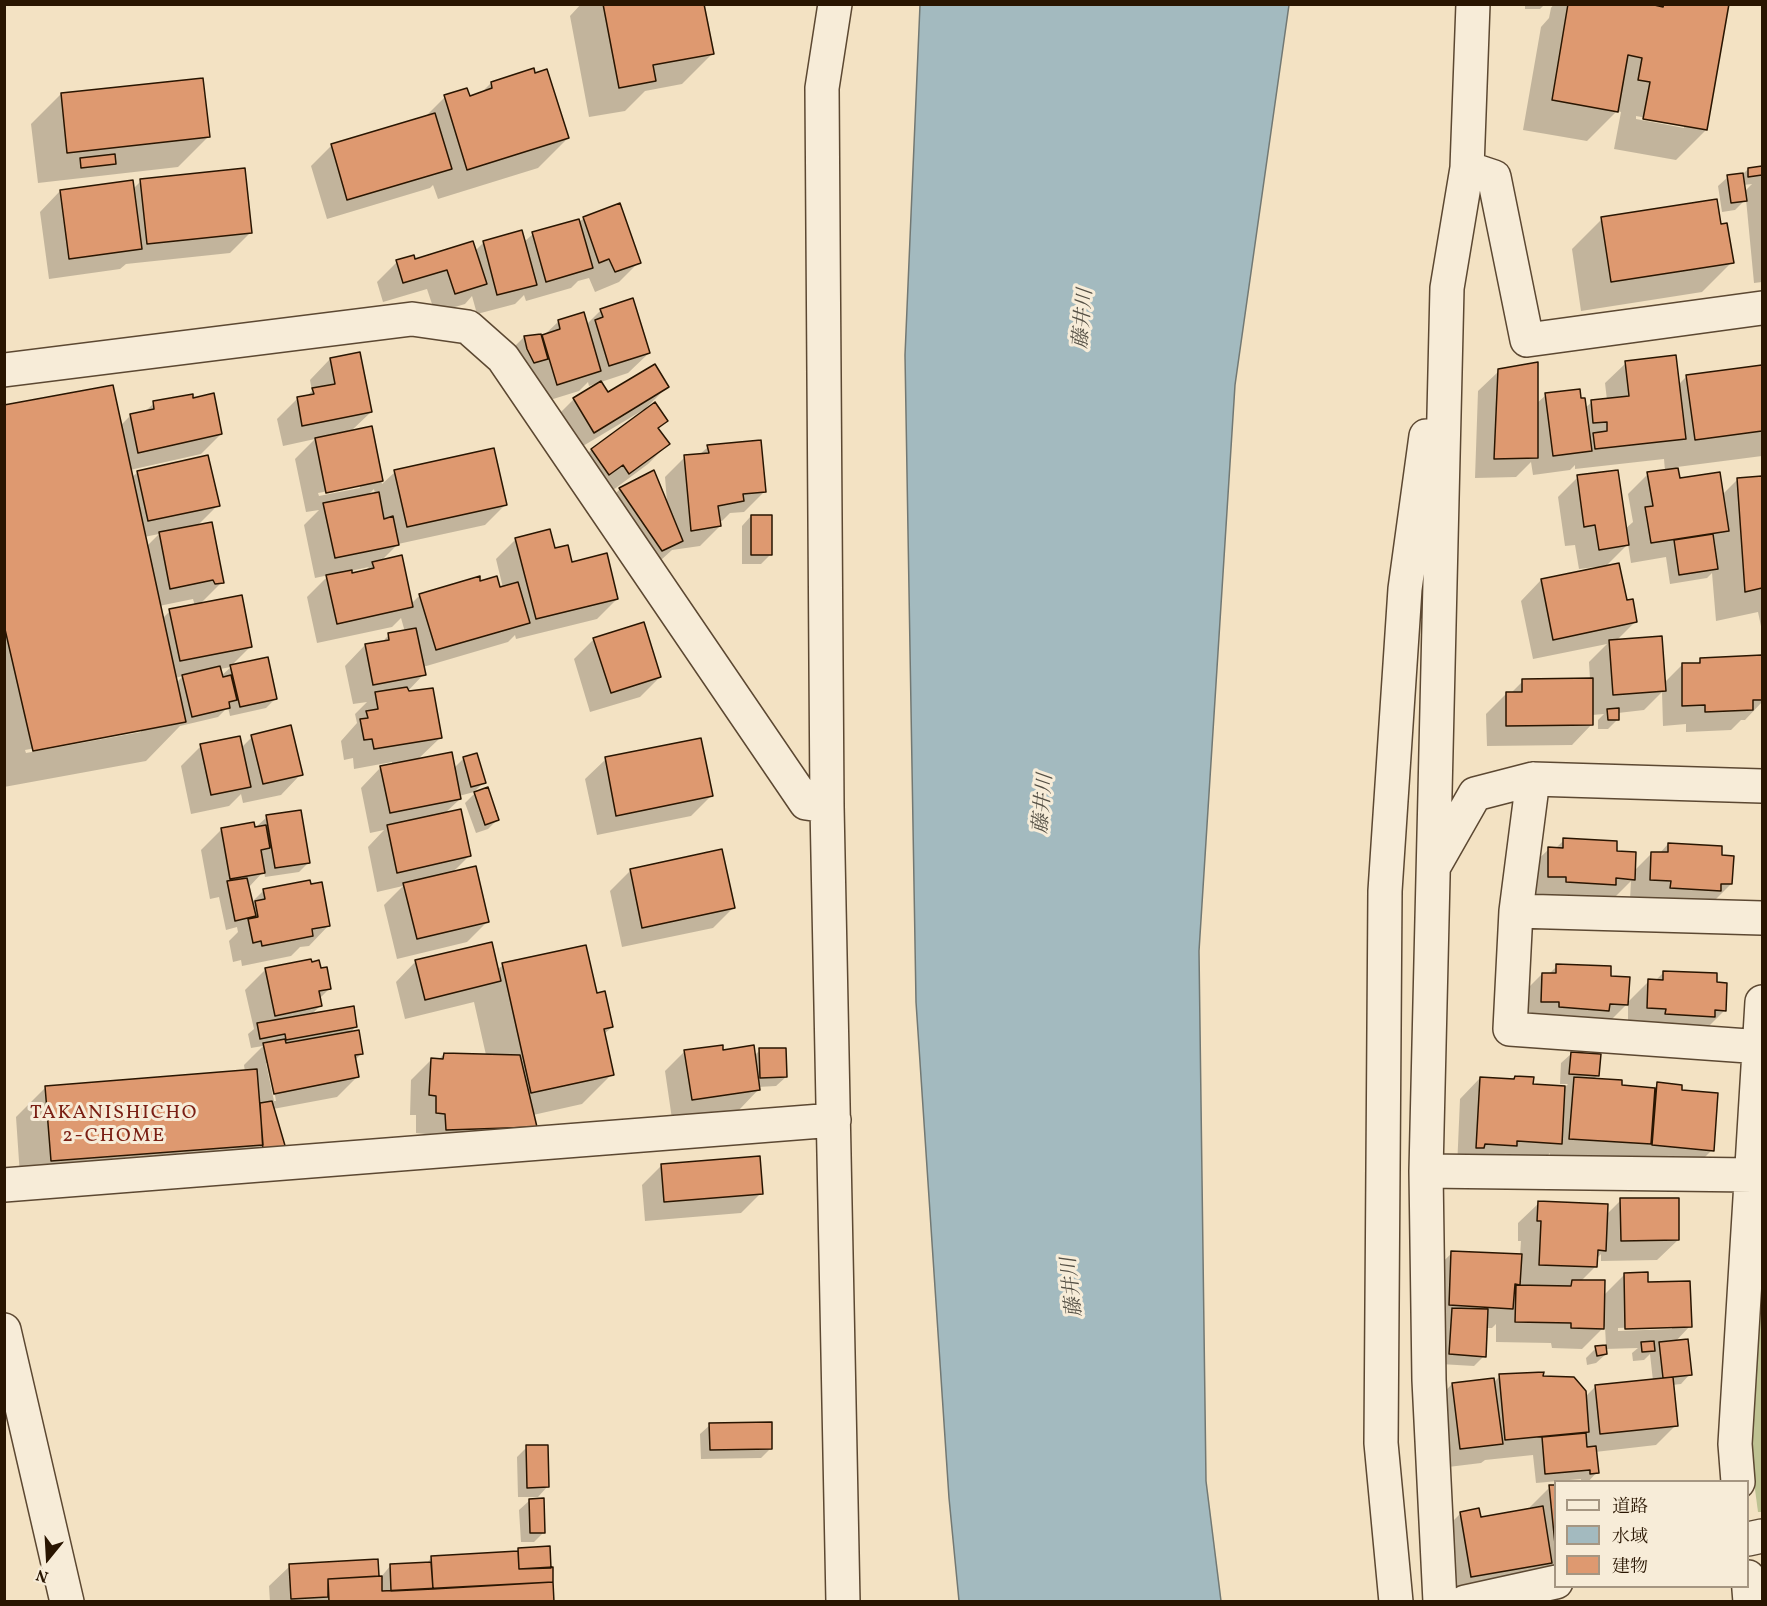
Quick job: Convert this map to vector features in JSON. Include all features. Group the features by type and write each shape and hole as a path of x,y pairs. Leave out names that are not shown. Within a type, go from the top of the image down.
{"street":[{"path":"835,4 822,88 827,806 843,1602"},
{"path":"1396,1602 1381,1443 1384,891 1405,589 1447,288 1467,168 1473,4"},
{"path":"1467,168 1494,177 1527,340 1762,308"},
{"path":"1440,1602 1429,1380 1426,1171 1447,288"},
{"path":"4,370 412,319 468,327 503,358 806,803 827,806"},
{"path":"1384,891 1432,869 1475,794 1533,779 1762,786"},
{"path":"1533,779 1516,910 1510,1029 1761,1047"},
{"path":"1516,910 1762,918"},
{"path":"1738,1480 1735,1444 1757,1174 1762,1002"},
{"path":"4,1185 834,1120"},
{"path":"1426,1171 1757,1174"},
{"path":"4,1330 67,1602"},
{"path":"1465,1602 1554,1582"}],"green space":[{"path":"1762,1209 1762,1512 1758,1512 1749,1444"}],"water":[{"name":"藤井川","path":"920,5 1289,5 1235,385 1199,951 1206,1481 1221,1601 959,1601 949,1498 916,1002 905,355"}],"building":[{"path":"603,4 704,4 714,54 653,65 656,81 619,88"},
{"path":"1568,4 1650,4 1663,7 1664,4 1729,4 1707,130 1643,119 1650,82 1638,80 1642,58 1628,55 1618,112 1552,100"},
{"path":"534,68 535,73 547,69 569,138 467,170 444,95 467,88 470,96 492,88 491,82"},
{"path":"203,78 210,137 67,153 61,93"},
{"path":"435,113 452,169 347,200 331,144"},
{"path":"115,154 116,164 81,168 80,158"},
{"path":"1762,166 1762,175 1748,177 1748,168"},
{"path":"245,168 252,233 147,244 140,179"},
{"path":"1743,173 1747,201 1731,203 1727,175"},
{"path":"133,180 142,249 69,259 60,190"},
{"path":"1717,199 1721,224 1727,223 1734,263 1611,282 1601,217"},
{"path":"620,203 641,263 615,272 609,259 599,263 583,217"},
{"path":"579,219 593,268 546,282 532,232"},
{"path":"522,230 537,285 497,295 483,241"},
{"path":"473,241 487,284 455,294 447,270 403,283 396,260 414,255 415,259"},
{"path":"633,298 650,353 609,366 595,320 603,317 600,309"},
{"path":"584,312 601,371 557,385 542,335 560,329 558,320"},
{"path":"541,334 548,359 534,363 524,336"},
{"path":"360,352 372,412 302,426 297,397 314,394 312,388 335,384 330,358"},
{"path":"1676,355 1686,439 1595,449 1593,433 1607,431 1607,422 1593,423 1591,400 1629,396 1625,361"},
{"path":"1538,362 1538,458 1494,459 1498,369"},
{"path":"655,364 669,387 594,433 573,398 601,381 608,392"},
{"path":"1762,365 1762,431 1695,440 1686,375"},
{"path":"113,385 186,722 33,751 4,625 4,405"},
{"path":"1580,389 1581,398 1585,398 1592,451 1553,456 1545,393"},
{"path":"214,393 222,434 138,453 130,414 154,409 153,401 193,394 193,398"},
{"path":"655,402 668,421 658,428 670,444 629,474 623,465 609,475 591,449"},
{"path":"372,426 383,481 326,493 315,438"},
{"path":"761,440 766,492 743,494 744,501 718,506 721,526 691,531 684,455 709,453 707,445"},
{"path":"494,448 507,505 407,527 394,470"},
{"path":"208,455 220,506 148,521 137,471"},
{"path":"1678,468 1680,478 1720,472 1729,531 1651,543 1645,507 1653,506 1647,472"},
{"path":"654,470 683,541 662,551 619,488"},
{"path":"1618,470 1629,545 1599,550 1595,525 1584,527 1577,475"},
{"path":"1762,476 1762,588 1745,592 1737,478"},
{"path":"379,492 384,519 393,516 399,545 335,558 323,503"},
{"path":"751,515 772,515 772,555 751,555"},
{"path":"212,522 224,583 215,584 213,580 170,589 159,532"},
{"path":"550,529 555,548 568,545 572,562 607,553 618,599 536,619 515,538"},
{"path":"1713,534 1718,569 1679,575 1674,540"},
{"path":"402,555 413,607 337,624 326,575 374,568 372,562"},
{"path":"1619,563 1627,600 1633,599 1637,622 1553,640 1541,579"},
{"path":"480,576 480,581 497,576 500,587 518,582 530,623 436,650 419,594"},
{"path":"242,595 252,647 180,661 169,609"},
{"path":"644,622 661,677 611,693 593,638"},
{"path":"416,628 426,675 373,685 365,644 389,640 388,633"},
{"path":"1662,636 1666,691 1613,695 1609,640"},
{"path":"1762,655 1762,700 1753,700 1753,710 1705,712 1705,705 1682,706 1682,663 1700,663 1700,658"},
{"path":"268,657 277,699 240,707 230,665"},
{"path":"220,666 223,677 231,675 237,700 229,702 230,708 192,717 182,675"},
{"path":"1593,678 1593,725 1506,726 1506,692 1522,692 1522,679"},
{"path":"407,687 409,691 433,688 442,738 374,749 372,739 364,740 360,719 368,718 366,711 378,709 375,692"},
{"path":"1619,708 1619,720 1608,720 1607,709"},
{"path":"291,725 303,775 263,784 251,735"},
{"path":"240,736 251,787 211,795 200,744"},
{"path":"701,738 713,796 616,816 605,757"},
{"path":"452,752 461,799 390,813 380,766"},
{"path":"477,753 486,783 471,787 463,757"},
{"path":"488,787 499,820 485,825 474,792"},
{"path":"461,809 471,856 397,873 387,825"},
{"path":"301,810 310,863 275,868 266,815"},
{"path":"254,822 255,827 266,825 270,848 261,850 265,873 230,879 221,828"},
{"path":"1563,838 1617,841 1617,851 1636,852 1635,880 1616,878 1616,885 1566,882 1566,877 1548,877 1548,847 1563,848"},
{"path":"1668,843 1722,846 1722,855 1734,856 1732,884 1721,884 1721,891 1670,888 1671,881 1650,880 1651,852 1668,852"},
{"path":"722,849 735,908 642,928 630,869"},
{"path":"476,866 489,922 417,939 403,883"},
{"path":"247,878 256,916 235,921 227,881"},
{"path":"310,880 311,884 322,882 330,926 312,929 313,936 262,946 261,941 253,943 248,919 258,917 255,901 265,899 263,889"},
{"path":"492,942 501,981 425,1000 415,960"},
{"path":"586,945 597,993 605,991 613,1027 604,1029 614,1075 531,1093 502,963"},
{"path":"311,959 312,962 319,960 321,968 327,967 331,989 319,991 322,1006 275,1016 265,968"},
{"path":"1556,964 1611,966 1611,976 1630,977 1628,1005 1610,1004 1609,1011 1559,1007 1559,1002 1541,1002 1542,973 1556,973"},
{"path":"1663,971 1717,973 1717,982 1727,983 1726,1011 1715,1010 1715,1017 1665,1014 1666,1009 1647,1008 1648,979 1663,980"},
{"path":"354,1006 357,1027 286,1040 285,1034 260,1039 257,1023"},
{"path":"359,1030 363,1054 355,1055 359,1077 274,1094 263,1043 285,1039 286,1043"},
{"path":"723,1045 723,1050 754,1045 760,1090 692,1100 684,1050"},
{"path":"759,1048 786,1048 787,1077 760,1078"},
{"path":"1571,1052 1601,1054 1599,1076 1569,1074"},
{"path":"444,1053 520,1055 537,1127 446,1130 445,1114 436,1113 436,1096 429,1095 431,1058 443,1059"},
{"path":"257,1069 263,1145 51,1161 45,1086"},
{"path":"1515,1076 1534,1077 1533,1084 1565,1086 1562,1144 1517,1141 1517,1146 1485,1144 1484,1148 1476,1148 1480,1077 1514,1079"},
{"path":"1574,1077 1622,1080 1622,1085 1655,1088 1651,1144 1569,1139"},
{"path":"1657,1082 1682,1085 1682,1090 1718,1093 1714,1151 1652,1145"},
{"path":"272,1101 286,1149 263,1151 260,1103"},
{"path":"760,1156 763,1194 664,1202 661,1164"},
{"path":"1620,1198 1679,1198 1679,1240 1621,1241"},
{"path":"1538,1201 1608,1204 1606,1251 1598,1250 1597,1267 1539,1265 1541,1221 1537,1221"},
{"path":"1451,1251 1522,1254 1520,1285 1515,1284 1513,1309 1449,1305"},
{"path":"1648,1272 1648,1282 1690,1281 1692,1327 1625,1329 1624,1273"},
{"path":"1572,1280 1605,1280 1604,1329 1571,1328 1571,1323 1515,1322 1516,1285 1571,1286"},
{"path":"1452,1308 1488,1309 1486,1357 1449,1354"},
{"path":"1688,1339 1692,1375 1663,1378 1659,1342"},
{"path":"1654,1341 1655,1351 1642,1352 1641,1342"},
{"path":"1606,1345 1607,1354 1597,1356 1595,1346"},
{"path":"1544,1372 1543,1376 1574,1377 1586,1391 1589,1432 1505,1440 1499,1374"},
{"path":"1673,1377 1678,1426 1600,1434 1595,1385"},
{"path":"1494,1378 1503,1444 1460,1449 1452,1383"},
{"path":"772,1422 772,1449 710,1450 709,1423"},
{"path":"1586,1433 1587,1447 1596,1446 1599,1473 1590,1474 1590,1470 1545,1474 1542,1437"},
{"path":"526,1445 548,1445 549,1487 527,1488"},
{"path":"1549,1485 1554,1485 1554,1534"},
{"path":"544,1498 545,1533 530,1533 529,1499"},
{"path":"1543,1506 1552,1563 1471,1577 1460,1512 1479,1508 1481,1517"},
{"path":"550,1546 551,1568 519,1569 518,1548"},
{"path":"518,1551 519,1569 553,1567 553,1582 433,1589 431,1556"},
{"path":"378,1559 379,1576 328,1579 328,1597 291,1599 289,1564"},
{"path":"431,1562 433,1589 391,1591 390,1564"},
{"path":"382,1576 382,1591 553,1582 554,1602 329,1602 328,1579"}],"district":[{"name":"TAKANISHICHO 2-CHOME","path":"114,1126"}]}
